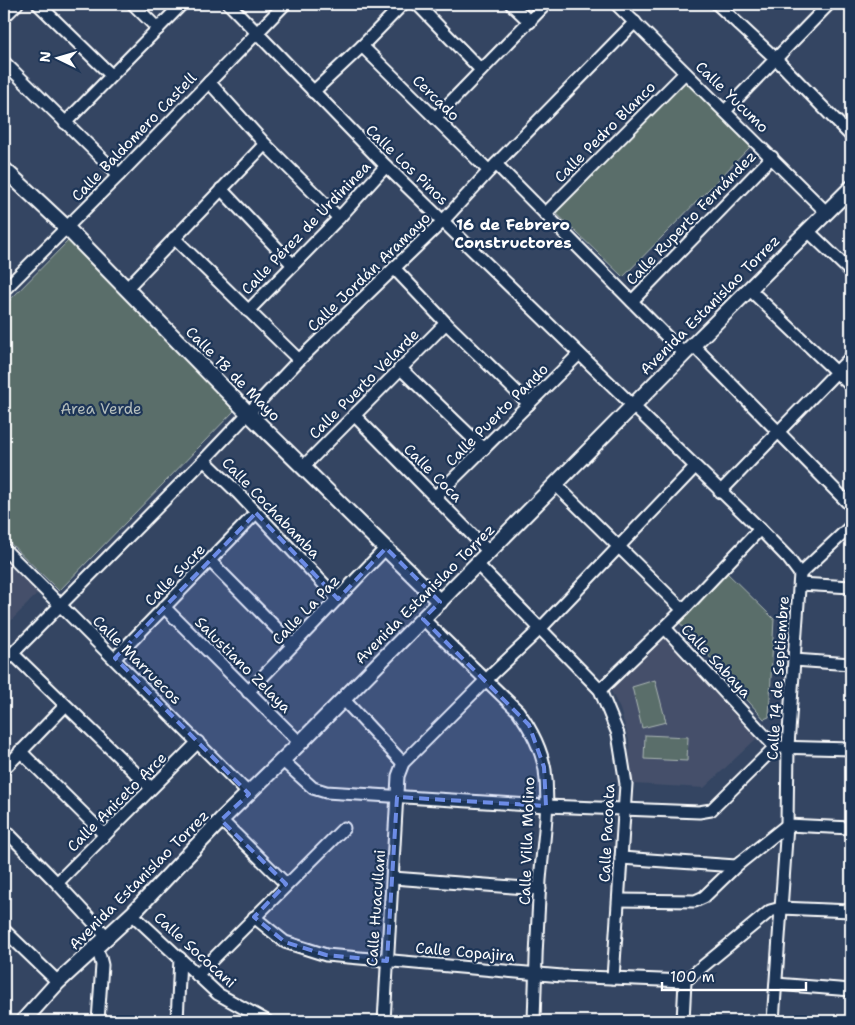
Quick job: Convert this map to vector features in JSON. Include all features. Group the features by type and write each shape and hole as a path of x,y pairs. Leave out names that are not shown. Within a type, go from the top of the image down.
{"street":[{"path":"4,17 16,4"},
{"path":"38,4 110,75"},
{"path":"133,4 158,29"},
{"path":"65,123 110,75 182,4"},
{"name":"Calle Los Pinos","path":"229,4 386,166 632,406"},
{"name":"Calle Baldomero Castell","path":"4,290 285,4"},
{"path":"313,92 403,4"},
{"path":"416,4 481,70"},
{"path":"511,4 530,22"},
{"path":"435,118 546,4"},
{"name":"Calle Yucumo","path":"616,4 826,212"},
{"path":"725,111 829,4"},
{"path":"724,6 851,136"},
{"name":"Calle Jordán Aramayo","path":"4,662 204,460 299,360 443,221 493,167 635,22"},
{"name":"Cercado","path":"362,46 435,118 546,213 632,301 689,349 780,432 851,506"},
{"path":"4,62 119,175"},
{"name":"Calle Pedro Blanco","path":"546,213 685,73"},
{"path":"208,82 338,218"},
{"path":"126,289 266,144"},
{"name":"Calle Ruperto Fernández","path":"632,301 772,157"},
{"name":"Calle Pérez de Urdininea","path":"248,310 386,166"},
{"name":"Calle 18 de Mayo","path":"6,176 66,227 248,413 304,466 440,602"},
{"name":"Avenida Estanislao Torrez","path":"23,1021 58,982 132,914 221,820 344,700 632,406 851,188"},
{"path":"221,189 293,265"},
{"path":"808,231 851,272"},
{"path":"174,238 299,360"},
{"path":"394,268 446,323 529,404"},
{"path":"749,289 851,386"},
{"name":"Calle Puerto Velarde","path":"304,466 446,323"},
{"name":"Calle Puerto Pando","path":"436,497 579,354"},
{"path":"720,492 851,357"},
{"path":"400,368 484,449"},
{"path":"632,406 760,529 788,558 800,579"},
{"name":"Calle Coca","path":"354,415 490,552"},
{"name":"Calle Cochabamba","path":"204,460 338,599"},
{"path":"344,700 403,763 540,629 696,467"},
{"path":"555,484 683,610"},
{"name":"Calle Sucre","path":"115,658 256,513"},
{"path":"800,579 851,526"},
{"path":"600,690 683,610 760,529"},
{"name":"Calle La Paz","path":"248,692 386,548"},
{"name":"Calle Marruecos","path":"4,549 249,794"},
{"path":"210,561 293,644"},
{"name":"Calle Pacoata","path":"477,564 600,690 618,734 626,784 613,978"},
{"path":"800,579 851,587"},
{"name":"Calle 14 de Septiembre","path":"773,1021 787,825 788,746 800,579"},
{"name":"Salustiano Zelaya","path":"164,608 300,743"},
{"name":"Calle Villa Molino","path":"424,619 518,711 529,725 539,748 546,781 546,806 534,1021"},
{"name":"Calle Sabaya","path":"665,628 775,747"},
{"path":"13,654 151,788"},
{"path":"794,660 851,664"},
{"path":"4,768 65,706"},
{"name":"Calle Aniceto Arce","path":"57,883 198,742"},
{"path":"283,761 307,783 319,790 546,806 700,812 711,810 775,747 851,749"},
{"path":"20,751 105,835"},
{"name":"Calle Huacullani","path":"384,1021 394,878 398,776 403,763"},
{"path":"221,820 286,884"},
{"path":"619,900 695,901 704,898 736,866 787,825 851,828"},
{"path":"197,975 344,828"},
{"path":"4,829 108,938"},
{"path":"621,858 736,866"},
{"path":"394,878 540,890"},
{"path":"684,1021 685,981 770,911 781,908 851,911"},
{"name":"Calle Sococani","path":"132,914 218,994 267,1021"},
{"name":"Calle Copajira","path":"254,917 285,942 326,955 562,976 685,981"},
{"path":"4,931 58,982"},
{"path":"96,949 102,965 98,1021"},
{"path":"177,1021 180,958"},
{"path":"776,984 851,990"}],"highlighted area":[{"path":"256,513 338,599 386,548 440,602 423,619 529,725 544,767 546,806 397,797 387,961 326,955 285,942 254,917 286,884 221,820 249,794 115,658"}],"shaded area":[{"path":"4,560 38,593 4,628"},
{"path":"662,630 757,738 704,788 631,783 629,740 620,709 607,683"}],"green space":[{"path":"680,70 753,144 623,277 553,210"},
{"name":"Area Verde","path":"70,239 236,409 59,591 4,537 4,306"},
{"path":"719,565 774,619 769,717 764,719 671,613"},
{"path":"655,680 666,722 642,728 632,687"},
{"path":"645,735 688,737 687,761 644,759"}],"district":[{"name":"16 de Febrero Constructores","path":"513,233"}]}
